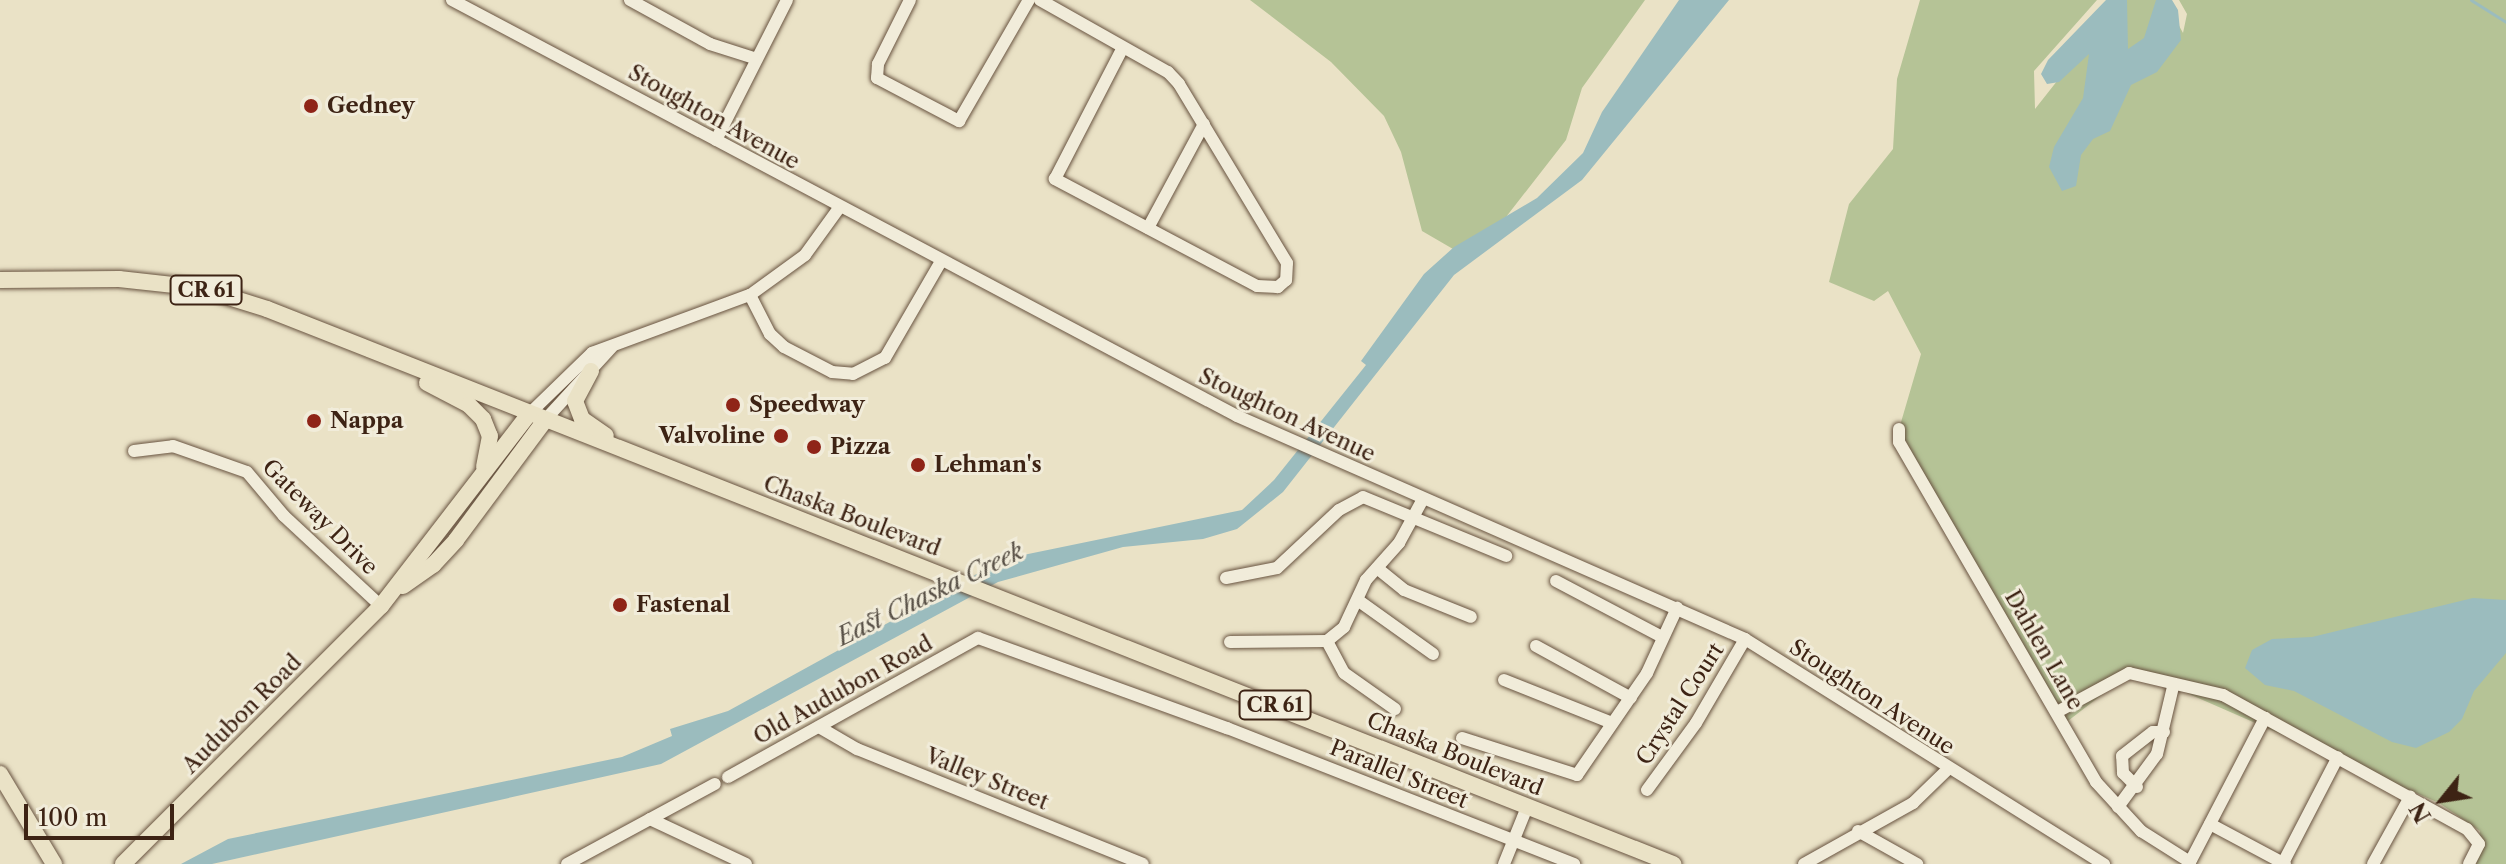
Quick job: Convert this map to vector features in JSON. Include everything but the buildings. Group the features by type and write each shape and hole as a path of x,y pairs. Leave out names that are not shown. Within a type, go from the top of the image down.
{"main road":[{"name":"Chaska Boulevard","path":"0,280 119,279 200,288 329,331 400,363 1673,864"},
{"path":"400,363 438,391 469,405 483,419 490,446 478,480"},
{"path":"591,371 576,393 582,419 649,460"},
{"name":"Audubon Road","path":"387,600 478,480 537,417"},
{"name":"Audubon Road","path":"123,864 387,600 433,565 456,540 537,417"},
{"path":"0,774 54,864"}],"street":[{"name":"Stoughton Avenue","path":"452,0 940,263 1279,437 1745,639 1947,770 2104,864"},
{"path":"630,0 710,44 757,59"},
{"path":"716,140 787,0"},
{"path":"910,0 878,64 877,78 959,121 1029,0"},
{"path":"1040,0 1168,72 1204,124 1287,263 1286,280 1267,290 1055,179 1123,47"},
{"path":"1148,228 1204,124"},
{"name":"Audubon Road","path":"537,417 578,362 750,295 805,255 839,208"},
{"path":"750,295 770,334 784,347 832,372 853,374 885,358 940,263"},
{"name":"Audubon Road","path":"537,417 591,371 612,347"},
{"name":"Dahlen Lane","path":"1899,429 1899,442 2096,782 2157,844 2190,863"},
{"name":"Gateway Drive","path":"134,451 173,446 247,472 284,516 387,600"},
{"path":"1226,578 1277,568 1339,510 1363,497 1506,556"},
{"path":"1327,641 1359,601 1377,568 1415,520 1423,499"},
{"path":"1377,568 1404,590 1471,617"},
{"path":"1556,581 1662,637"},
{"path":"1359,601 1433,654"},
{"path":"1462,738 1577,775 1631,698 1677,608"},
{"name":"Parallel Street","path":"978,638 1074,670 1574,864"},
{"name":"Old Audubon Road","path":"728,777 978,638"},
{"name":"Crystal Court","path":"1647,790 1696,723 1745,639"},
{"path":"1230,642 1327,641"},
{"path":"1327,641 1334,662 1395,709"},
{"path":"1536,646 1631,698"},
{"path":"2057,712 2129,673 2173,687 2223,695 2476,836 2479,844 2469,864"},
{"path":"1504,680 1612,723"},
{"path":"2118,807 2137,787 2157,754 2173,687"},
{"path":"2190,863 2265,718"},
{"name":"Valley Street","path":"819,727 857,749 1114,859 1143,864"},
{"path":"2137,787 2123,773 2122,756 2153,732 2164,732"},
{"path":"2210,824 2284,863 2338,757"},
{"path":"1804,864 1858,831 1913,803 1947,770"},
{"path":"567,864 715,784"},
{"path":"2373,864 2410,797"},
{"path":"1504,864 1527,807"},
{"path":"650,819 746,864"},
{"path":"1858,831 1917,864"}],"green space":[{"path":"1250,0 1645,0 1582,88 1566,140 1506,217 1453,249 1422,231 1401,152 1384,116 1331,62"},
{"path":"1920,0 2097,0 2034,71 2035,109 2121,0 2165,0 2183,33 2187,14 2179,0 2506,0 2506,864 2476,864 2480,831 2439,803 2173,687 2130,673 2064,724 1899,429 1921,354 1888,291 1874,301 1829,282 1849,204 1893,149 1897,79"}],"water":[{"path":"1679,0 1729,0 1582,180 1454,275 1283,492 1237,529 1203,539 1123,547 998,582 661,764 212,864 181,864 228,839 622,757 672,736 670,729 728,711 1004,559 1242,510 1274,480 1366,365 1361,361 1424,274 1454,247 1537,198 1583,153 1602,112"},
{"path":"2106,0 2127,0 2128,49 2144,38 2156,0 2172,0 2178,10 2181,40 2157,72 2131,85 2110,131 2093,139 2081,155 2076,186 2062,191 2049,167 2054,147 2083,98 2089,54 2059,82 2047,84 2041,74 2048,60"},
{"path":"2473,598 2506,600 2506,653 2474,691 2462,719 2449,732 2416,748 2392,742 2294,691 2265,685 2245,668 2252,650 2272,639 2312,637"}],"waterway":[{"name":"East Chaska Creek","path":"2471,0 2506,22"}],"place":[{"name":"Gedney","path":"311,106"},
{"name":"Speedway","path":"733,405"},
{"name":"Nappa","path":"314,421"},
{"name":"Valvoline","path":"781,436"},
{"name":"Pizza","path":"814,447"},
{"name":"Lehman's","path":"918,465"},
{"name":"Fastenal","path":"620,605"}]}
